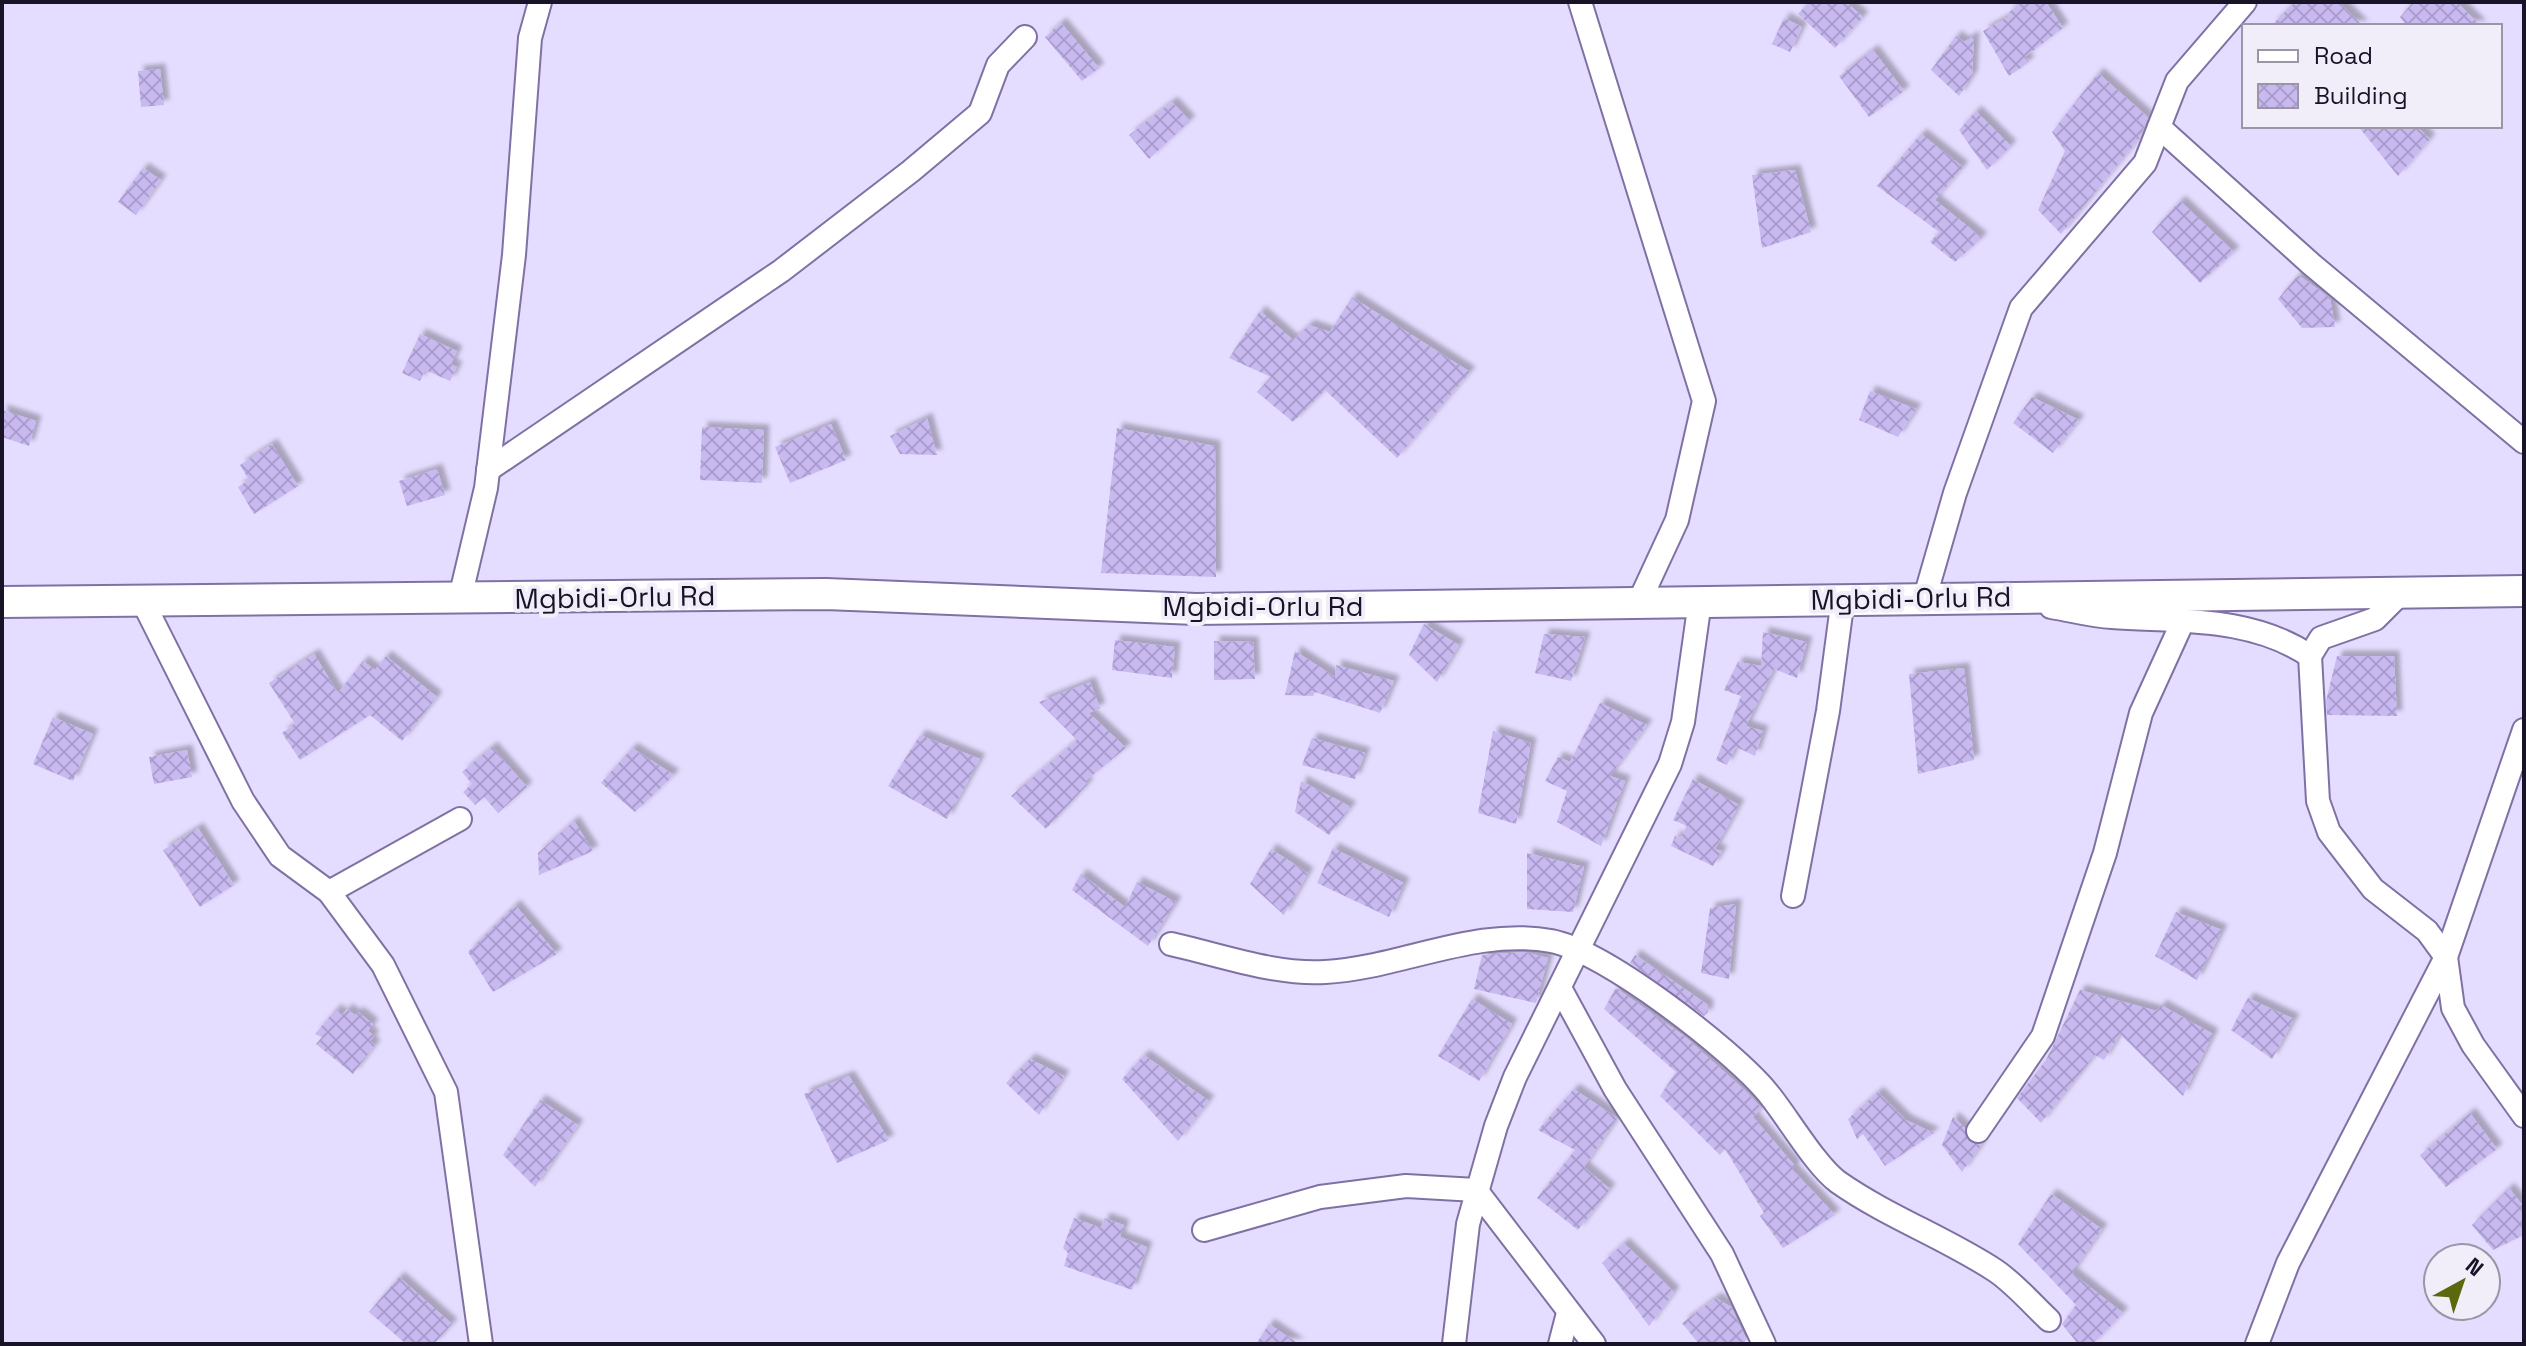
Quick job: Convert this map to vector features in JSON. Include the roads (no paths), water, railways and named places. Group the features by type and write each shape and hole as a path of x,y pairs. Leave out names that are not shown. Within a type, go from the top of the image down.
{"main road":[{"name":"Mgbidi-Orlu Rd","path":"2,602 826,594 1196,609 2524,591"}],"street":[{"path":"460,598 488,470 514,255 530,38 540,2"},
{"path":"1580,2 1704,401 1677,520 1639,602"},
{"path":"1925,597 1955,493 2021,308 2145,163 2177,81 2245,2"},
{"path":"488,470 781,271 911,171 980,113 998,65 1025,37"},
{"path":"2159,127 2311,264 2524,442"},
{"path":"2402,592 2375,619 2321,638 2310,656 2318,801 2329,832 2373,889 2427,931 2446,957 2453,1008 2473,1045 2524,1116"},
{"path":"1994,597 2108,617 2219,623 2285,639 2310,656"},
{"path":"1793,896 1828,711 1843,598"},
{"path":"1454,1344 1468,1224 1476,1190 1515,1077 1670,764 1683,722 1700,601"},
{"path":"143,602 243,801 280,856 329,892 383,965 446,1092 481,1344"},
{"path":"1978,1131 2043,1036 2105,853 2141,713 2183,621"},
{"path":"2257,1344 2288,1263 2446,957 2524,730"},
{"path":"329,892 460,819"},
{"path":"1171,944 1277,967 1322,973 1362,969 1514,936 1554,941 1579,950 1657,999 1712,1039 1765,1089 1835,1180 1911,1227 1997,1272 2049,1320"},
{"path":"1560,988 1615,1089 1722,1254 1764,1344"},
{"path":"1204,1230 1320,1197 1406,1186 1476,1190 1594,1344"},
{"path":"1560,1344 1568,1313"}]}
